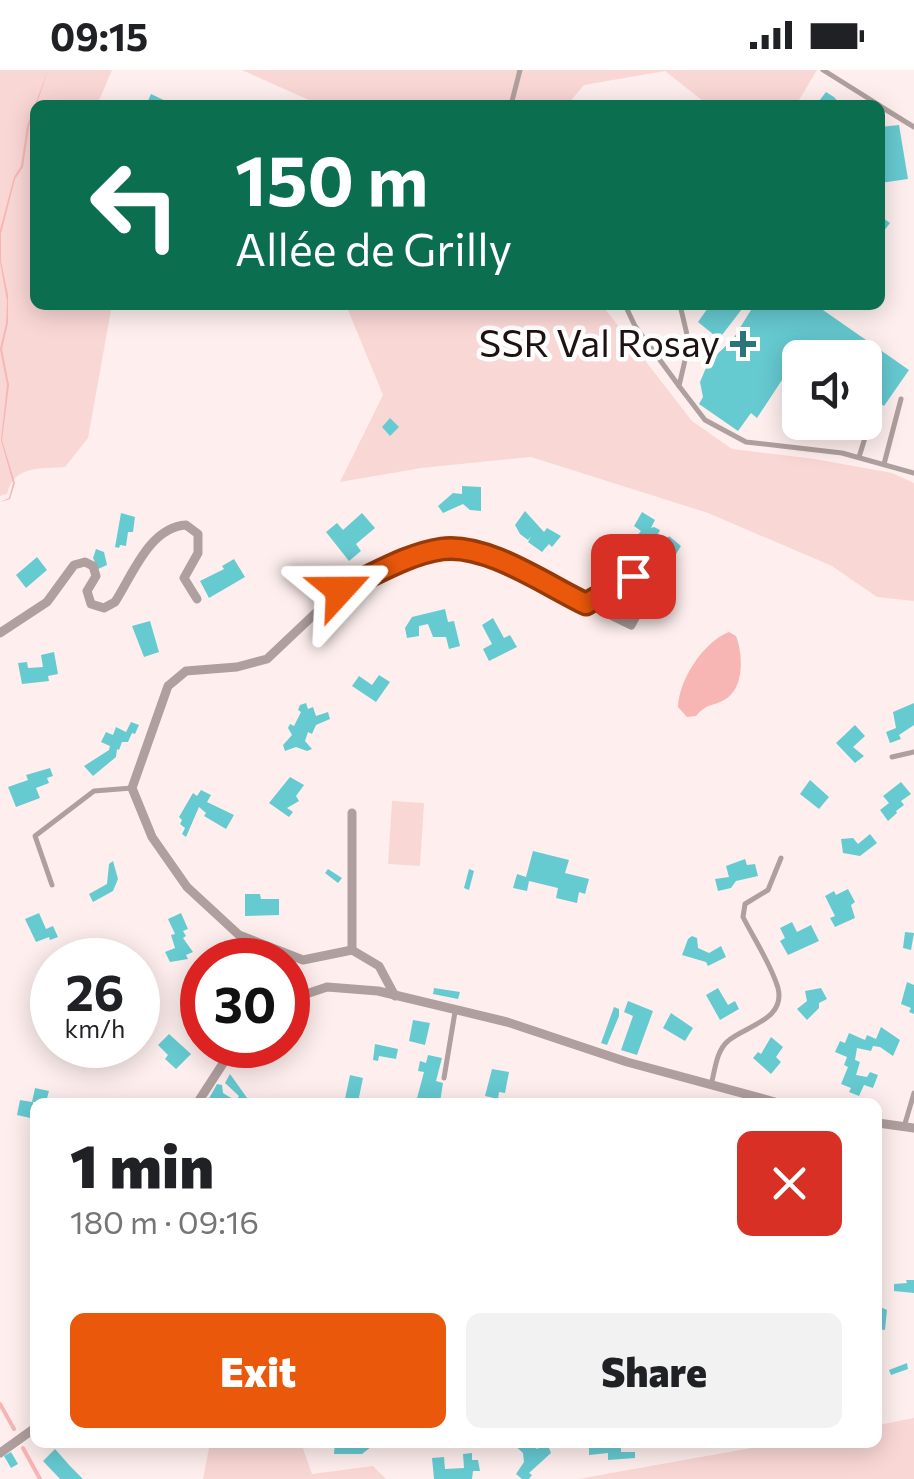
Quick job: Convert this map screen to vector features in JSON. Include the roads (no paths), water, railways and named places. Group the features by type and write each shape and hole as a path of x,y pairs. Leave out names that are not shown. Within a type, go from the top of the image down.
{"street":[{"path":"0,633 47,602 74,565 85,562 93,566 96,576 87,591 92,604 104,608 115,602 159,534 171,526 186,525 198,534 198,553 184,578 197,599"},
{"path":"395,996 379,966 352,950 303,960 239,935 187,887 152,837 132,788 168,686 186,671 267,659 340,590 443,549 488,554 586,604 631,625 652,586 633,576 586,604"},
{"path":"352,813 352,950"},
{"path":"310,992 327,986 365,989 456,1009 760,1098"},
{"path":"201,1098 221,1068"},
{"path":"882,1124 909,1127"},
{"path":"0,1453 30,1432"}],"lane":[{"path":"512,100 520,70"},
{"path":"823,70 871,100"},
{"path":"885,109 914,126"},
{"path":"627,310 704,420 746,442 859,457 914,473"},
{"path":"679,386 689,343 681,310"},
{"path":"884,464 901,399"},
{"path":"859,457 864,440"},
{"path":"892,757 914,752"},
{"path":"52,885 35,836 94,791 132,788"},
{"path":"711,1085 719,1052 726,1042 770,1016 778,1004 778,989 743,916 745,904 768,890 781,858"},
{"path":"444,1078 456,1009"},
{"path":"909,1127 914,1093"}],"waterway":[{"path":"0,1404 14,1429"},
{"path":"23,1448 40,1479"}],"place":[{"name":"SSR Val Rosay","path":"743,344"}]}
